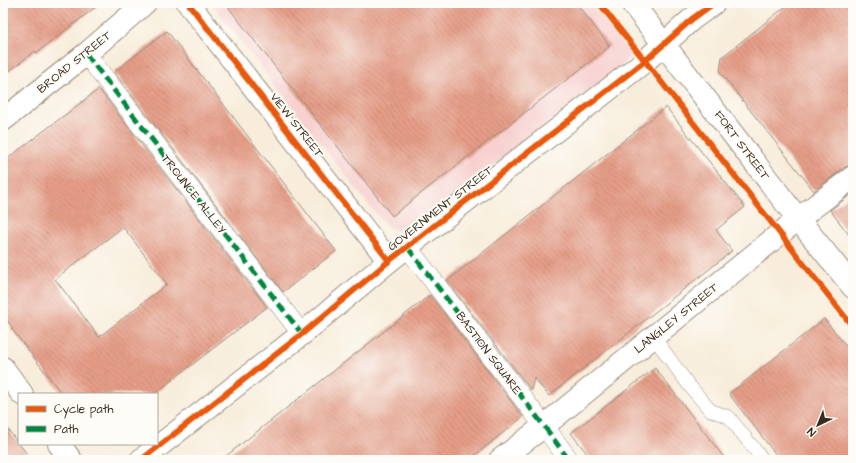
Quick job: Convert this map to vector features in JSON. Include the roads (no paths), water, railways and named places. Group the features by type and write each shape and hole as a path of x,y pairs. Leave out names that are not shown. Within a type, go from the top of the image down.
{"street":[{"name":"BROAD STREET","path":"3,120 86,54 145,3"},
{"name":"VIEW STREET","path":"188,3 390,261"},
{"name":"FORT STREET","path":"632,3 798,219 853,287"},
{"name":"GOVERNMENT STREET","path":"141,460 302,334 390,261 645,62 692,19 714,3"},
{"name":"TROUNCE ALLEY","path":"86,54 302,334"},
{"name":"LANGLEY STREET","path":"500,460 544,426 798,219 853,177"},
{"name":"BASTION SQUARE","path":"408,248 569,460"},
{"path":"3,368 21,393"},
{"path":"60,445 71,460"}],"lane":[{"path":"654,336 688,384 710,410 729,418 763,460"}]}
